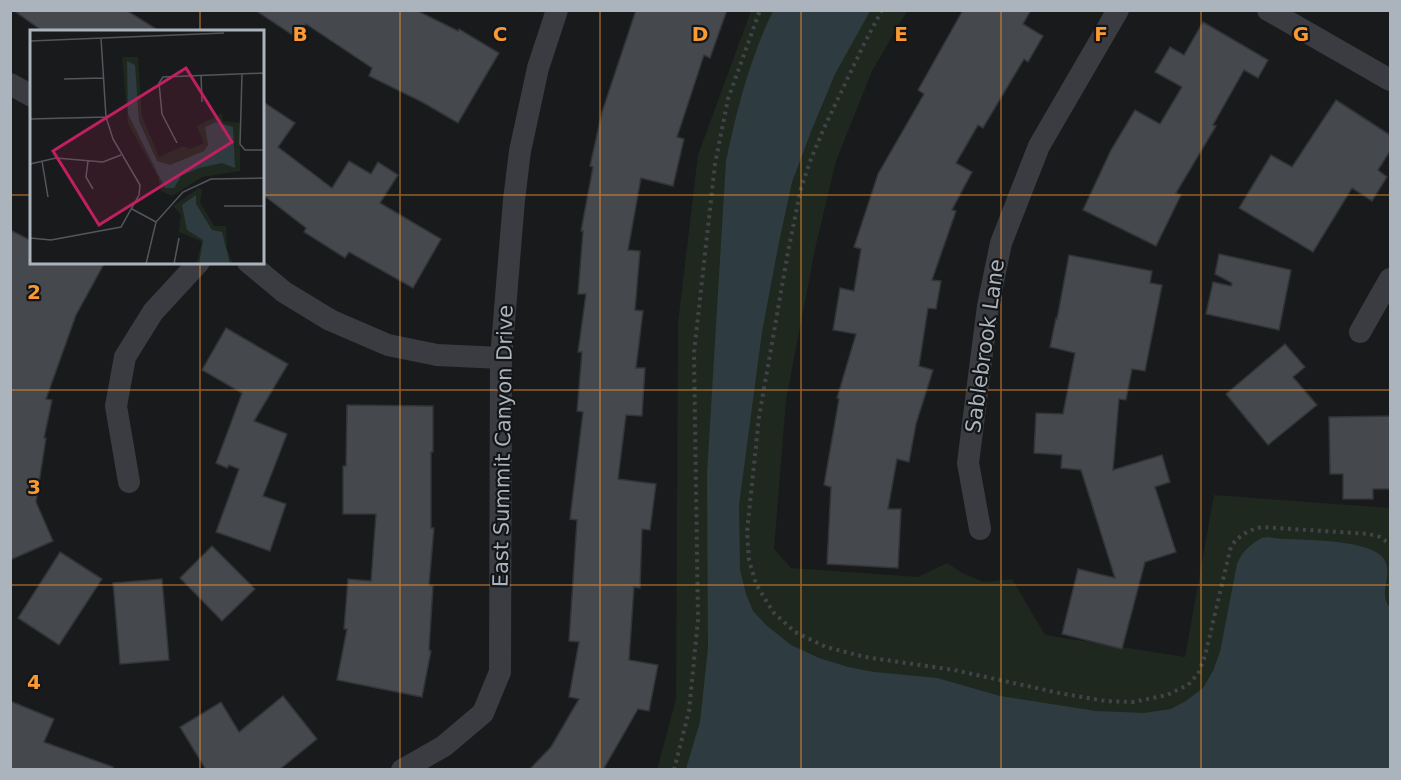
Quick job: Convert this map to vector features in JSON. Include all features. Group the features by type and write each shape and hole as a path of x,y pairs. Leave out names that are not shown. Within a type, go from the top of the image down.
{"street":[{"name":"East Summit Canyon Drive","path":"402,770 444,746 483,713 500,672 501,358 513,212 520,151 538,68 557,10"},
{"name":"Sablebrook Lane","path":"980,529 968,463 988,306 1001,243 1039,146 1118,10"},
{"path":"1268,10 1390,80"},
{"path":"10,84 30,95"},
{"path":"129,482 116,406 125,357 153,312 197,264"},
{"path":"250,264 284,292 330,320 388,345 437,355 501,358"},
{"path":"1360,332 1390,279"}],"path":[{"path":"674,770 689,711 698,620 694,353 715,164 728,99 760,10"}],"shaded area":[{"path":"751,11 907,11 872,71 836,161 815,249 786,400 774,549 791,568 918,577 947,563 964,574 984,582 1012,579 1045,635 1185,657 1214,495 1390,508 1390,769 657,770 676,699 678,323 698,155"},
{"path":"773,11 870,11 835,74 812,129 792,182 779,242 762,332 739,505 740,570 753,611 791,645 819,658 848,667 937,678 1000,696 1096,711 1144,713 1171,709 1203,688 1220,652 1237,564 1252,544 1267,537 1323,541 1367,548 1377,553 1387,565 1385,596 1390,608 1390,769 686,769 700,722 708,648 707,474 726,161 745,84"}],"building":[{"path":"13,10 126,10 158,30 41,30"},
{"path":"255,10 416,10 458,31 459,29 499,53 458,123 369,76 372,68 306,24 297,38"},
{"path":"636,10 727,10 710,58 704,55 677,137 684,139 673,186 641,178 628,250 640,251 635,310 643,311 636,368 645,368 642,416 626,415 618,479 656,484 650,530 642,529 640,588 634,587 629,660 658,665 649,711 638,709 603,770 529,770 551,747 579,699 569,697 579,642 569,641 577,520 570,519 583,412 577,411 582,352 578,352 586,294 578,294 583,231 581,231 593,167 590,166 602,112"},
{"path":"963,10 1031,10 1023,24 1043,36 1028,62 1024,59 983,128 978,125 956,163 972,172 952,210 956,211 932,280 941,281 936,309 928,308 919,366 933,370 916,424 909,462 897,459 888,509 901,509 898,568 827,564 831,487 824,485 839,399 837,398 856,334 833,330 840,288 854,291 861,249 854,247 878,174 924,94 918,90"},
{"path":"1203,22 1268,60 1258,78 1244,70 1213,125 1216,126 1176,193 1181,195 1156,246 1083,210 1111,150 1135,110 1160,124 1182,87 1155,72 1170,47 1184,55"},
{"path":"1336,100 1390,135 1390,151 1378,170 1387,177 1372,201 1352,188 1313,252 1239,208 1271,155 1292,167"},
{"path":"264,102 295,123 278,147 332,188 349,161 371,174 378,162 398,175 380,203 441,239 413,288 349,252 345,258 304,232 306,228 264,196"},
{"path":"10,230 30,240 30,264 104,264 76,315 46,399 52,400 44,438 46,438 36,502 53,541 10,560"},
{"path":"1219,254 1291,270 1279,330 1206,314 1213,282 1231,286 1232,283 1215,274"},
{"path":"1069,255 1152,271 1150,283 1162,285 1145,371 1132,369 1126,400 1119,399 1113,470 1162,455 1170,482 1155,487 1176,552 1145,562 1122,649 1062,634 1078,569 1115,578 1081,470 1061,468 1062,455 1034,453 1036,413 1063,414 1075,353 1050,347"},
{"path":"226,328 288,364 254,421 287,434 263,496 286,504 270,551 216,532 239,469 229,465 227,468 216,463 242,393 202,370"},
{"path":"1285,344 1305,367 1293,377 1317,405 1268,445 1226,394"},
{"path":"347,405 433,406 431,528 434,528 429,585 433,586 429,650 431,651 422,697 337,680 347,629 344,629 348,579 371,581 376,514 343,514"},
{"path":"1390,416 1390,489 1373,489 1373,499 1343,499 1343,474 1330,474 1329,417"},
{"path":"212,546 255,589 222,621 180,578"},
{"path":"60,552 102,579 59,645 18,618"},
{"path":"162,579 169,660 120,664 113,583"},
{"path":"283,696 317,739 279,770 206,770 180,727 221,702 239,732"},
{"path":"10,701 54,719 44,742 113,767 113,770 10,770"}]}
